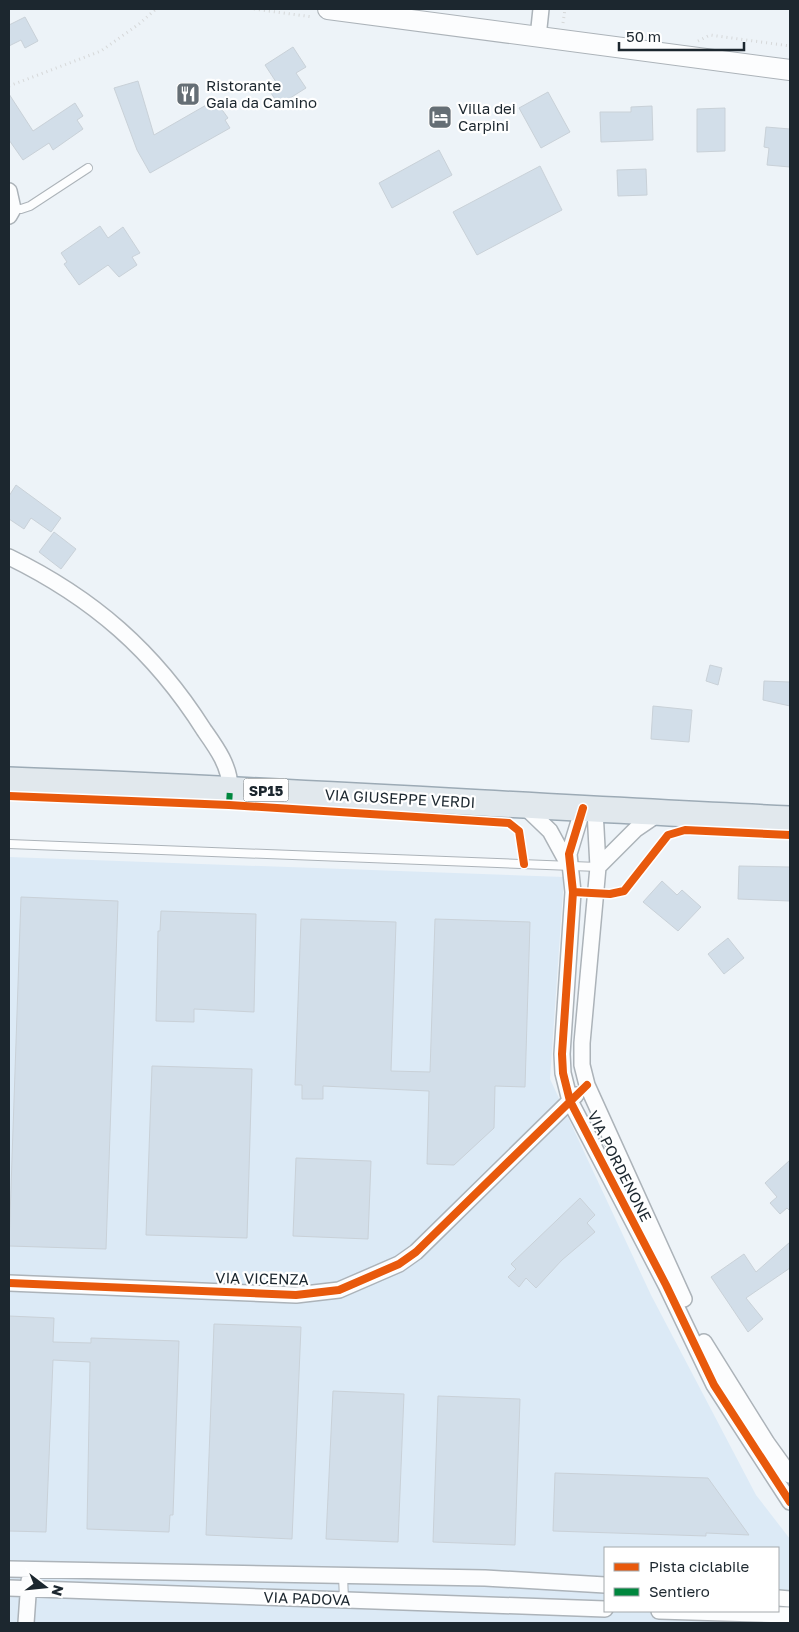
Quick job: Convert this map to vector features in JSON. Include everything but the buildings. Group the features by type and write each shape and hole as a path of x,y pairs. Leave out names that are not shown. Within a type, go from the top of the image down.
{"main road":[{"name":"VIA GIUSEPPE VERDI","path":"9,780 230,788 524,806 790,819"}],"street":[{"path":"328,9 407,14 538,37 790,70"},
{"path":"538,37 541,9"},
{"path":"9,191 11,212"},
{"path":"9,558 75,596 119,627 166,674 219,752 230,777 230,788"},
{"path":"524,806 550,831 569,865"},
{"name":"VIA PORDENONE","path":"589,809 571,843 569,865 573,892 562,1054 563,1073 570,1101 712,1358 790,1475"},
{"name":"VIA PORDENONE","path":"589,809 598,867 582,1043 582,1065 587,1085 714,1385 790,1502"},
{"path":"598,867 636,828 660,813"},
{"name":"VIA VICENZA","path":"9,1283 296,1295 339,1290 383,1271 416,1252 587,1085"},
{"name":"VIA PADOVA","path":"9,1569 485,1578 604,1585"},
{"path":"26,1623 29,1569"},
{"name":"VIA PADOVA","path":"9,1588 604,1609"},
{"path":"692,1612 790,1615"}],"lane":[{"path":"11,212 30,206 88,168"},
{"path":"9,844 598,867"},
{"path":"343,1575 344,1600"}],"path":[{"path":"9,86 101,51 139,24 156,9"}],"shaded area":[{"path":"9,857 564,877 550,1079 651,1295 756,1495 790,1539 790,1623 9,1623"}],"marked path":[{"path":"229,805 230,788"}],"cycle path":[{"path":"9,796 229,805 509,823 519,831 524,864"},
{"path":"583,808 569,854 573,892 562,1054 563,1073 570,1101 666,1285 714,1385 790,1502"},
{"path":"573,892 610,894 624,891 668,835 685,830 790,835"},
{"path":"9,1283 296,1295 339,1290 399,1264 416,1252 587,1085"}],"place":[{"name":"Ristorante Gaia da Camino","path":"188,94"},
{"name":"Villa dei Carpini","path":"440,117"}]}
